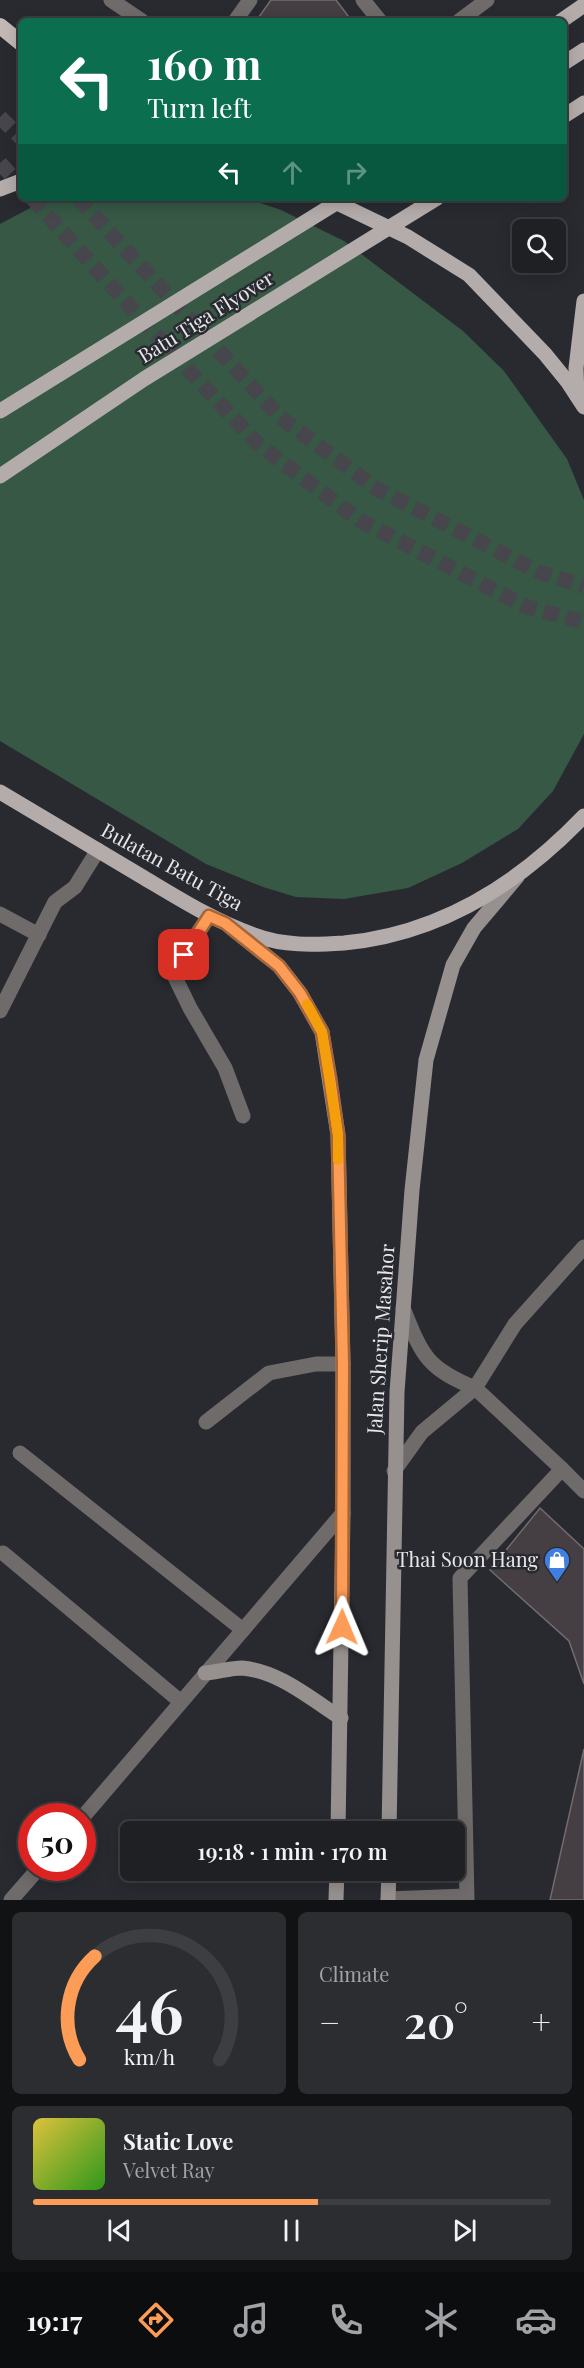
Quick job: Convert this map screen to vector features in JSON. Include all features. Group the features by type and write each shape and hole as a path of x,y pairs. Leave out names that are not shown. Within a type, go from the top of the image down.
{"highway":[{"path":"0,26 18,41"}],"main road":[{"path":"565,18 584,5"},
{"path":"567,61 584,51"},
{"path":"567,114 584,103"},
{"path":"0,189 18,182"},
{"path":"333,201 408,237 469,275 539,347 581,402"},
{"name":"Batu Tiga Flyover","path":"0,411 339,201"},
{"name":"Batu Tiga Flyover","path":"0,477 144,379 432,201"},
{"path":"581,402 576,368 584,301"},
{"name":"Bulatan Batu Tiga","path":"0,792 209,916 255,936 283,943 316,945 363,941 408,931 449,916 485,898 519,875 584,816"},
{"path":"570,831 584,822"},
{"name":"Jalan Sherip Masahor","path":"389,1821 394,1471 412,1190 426,1060 453,965 474,928 519,875"},
{"name":"Jalan Sherip Masahor","path":"225,923 279,966 300,993 322,1032 338,1135 343,1364 338,1821"},
{"path":"205,1673 242,1668 266,1675 292,1685 341,1718"},
{"path":"336,1900 337,1881"},
{"path":"388,1881 388,1900"}],"street":[{"path":"111,0 138,18"},
{"path":"237,18 250,0"},
{"path":"363,0 378,18"},
{"path":"463,18 487,0"},
{"path":"0,1011 55,902 75,887 98,850"},
{"path":"0,914 39,935"},
{"path":"209,916 172,970 190,1008 225,1068 243,1116"},
{"path":"394,1471 422,1432 475,1388 515,1324 584,1247"},
{"path":"403,1308 427,1359 448,1377 475,1388 584,1491"},
{"path":"206,1422 269,1373 316,1364 343,1364"},
{"path":"20,1453 243,1630"},
{"path":"388,1900 466,1898 460,1578 562,1469"},
{"path":"95,1803 343,1513"},
{"path":"3,1553 182,1702"},
{"path":"11,1900 28,1881"}],"green space":[{"path":"43,201 254,201 281,210 344,241 463,331 504,371 567,459 584,500 584,734 553,791 518,829 462,863 408,888 344,899 296,897 263,887 206,864 0,741 0,224"}],"building":[{"path":"271,0 336,0 350,18 258,18"},
{"path":"540,1508 584,1549 584,1684 569,1641 490,1570"},
{"path":"584,1749 584,1900 550,1900"}],"tunnel":[{"path":"0,117 18,135"},
{"path":"0,163 18,183"},
{"path":"35,201 258,444 359,520 527,607 584,622"},
{"path":"81,201 280,417 377,489 539,572 584,586"}],"slow traffic":[{"path":"307,1004 322,1032 338,1135 338,1160"}],"place":[{"name":"Thai Soon Hang","path":"557,1583"}],"route":[{"path":"184,955 209,916 225,923 279,966 300,993 322,1032 338,1135 343,1364 342,1627"}]}
